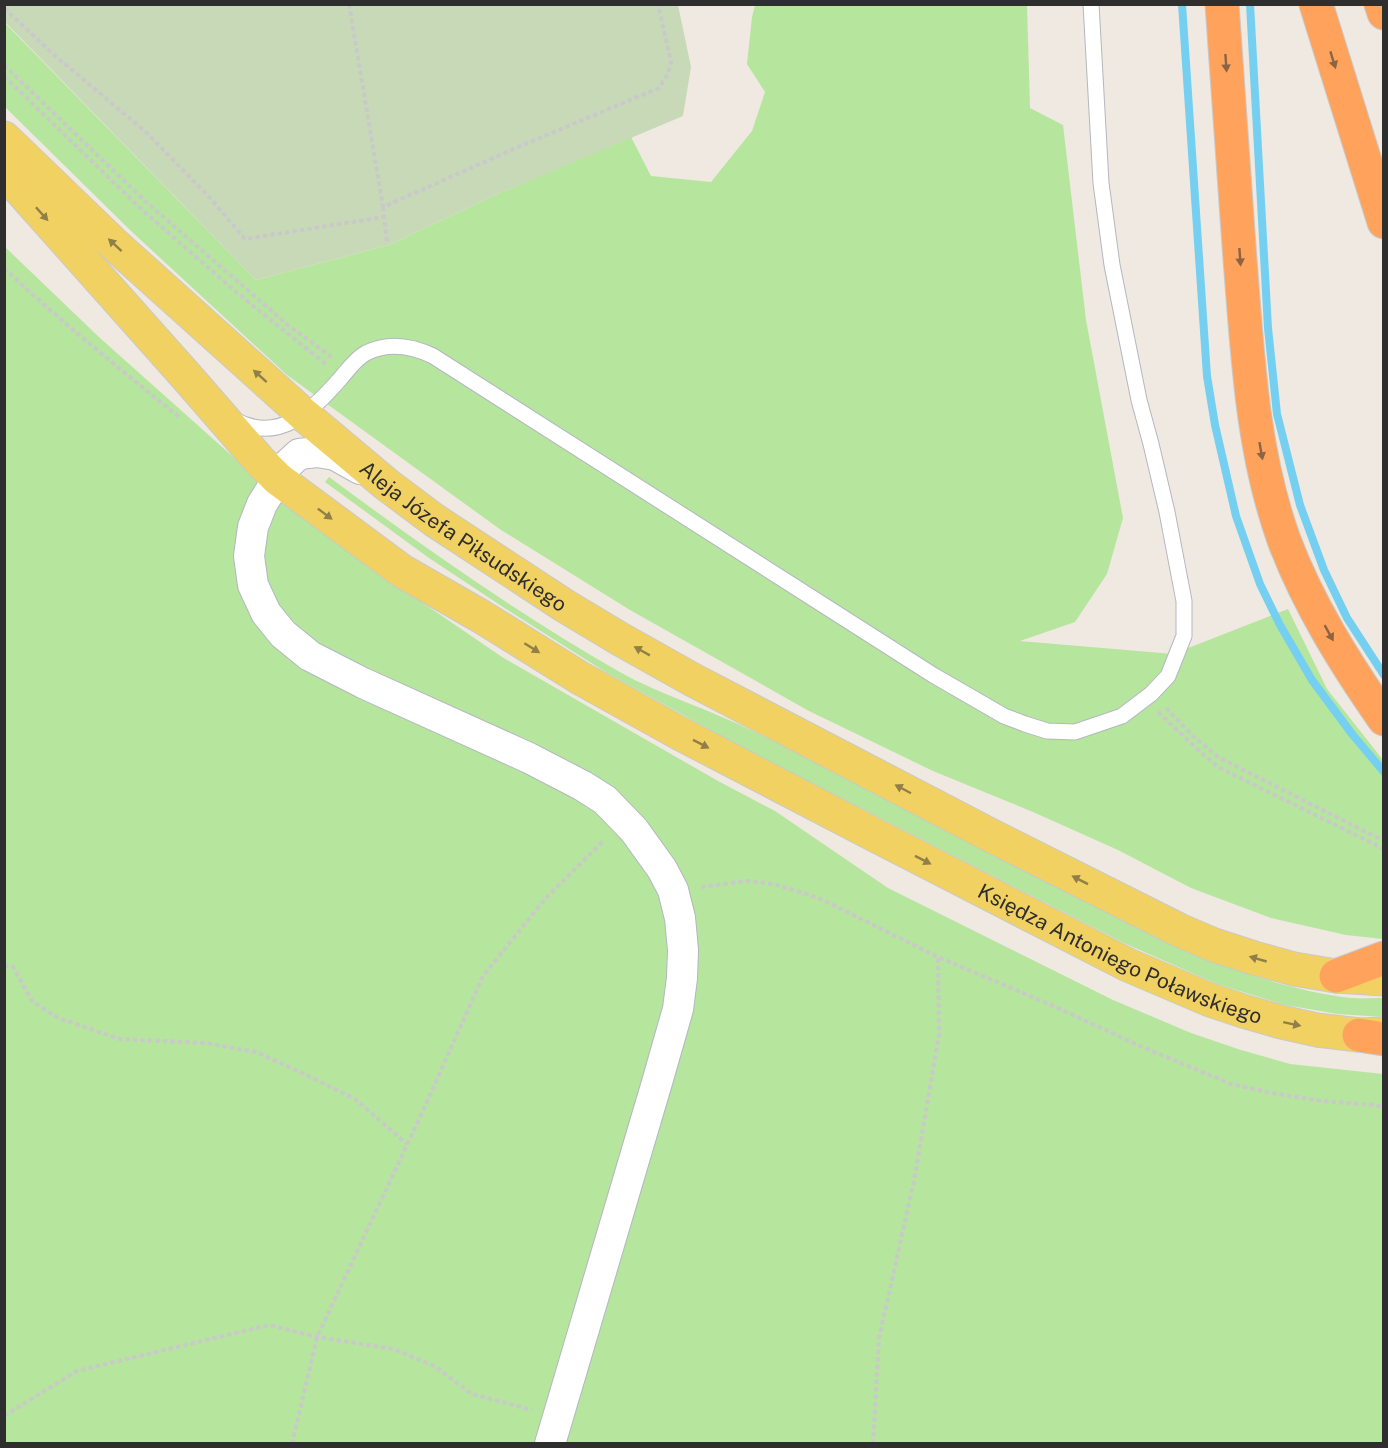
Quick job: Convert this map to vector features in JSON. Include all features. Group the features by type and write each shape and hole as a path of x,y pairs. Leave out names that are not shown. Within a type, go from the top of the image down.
{"highway":[{"path":"1222,4 1250,386 1265,474 1284,540 1307,594 1350,669 1383,718"},
{"path":"1316,4 1383,222"},
{"path":"1381,4 1383,13"},
{"path":"1336,976 1383,958"}],"main road":[{"name":"Aleja Józefa Piłsudskiego","path":"4,138 115,245 304,415 386,484 434,520 565,606 620,639 693,680 992,836"},
{"path":"4,169 16,186 259,460 278,478"},
{"name":"Księdza Antoniego Poławskiego","path":"278,478 402,571 580,678 679,733 1128,965 1243,1011 1281,1022 1317,1030 1375,1036"},
{"name":"Księdza Antoniego Poławskiego","path":"992,836 1179,930 1214,945 1294,969 1336,976 1383,979"}],"street":[{"path":"386,484 335,455 317,452 299,454 286,466 261,504 253,527 249,556 253,585 266,613 283,634 310,656 363,683 529,758 605,800 648,847 662,868 673,890 680,918 683,950 678,1009 554,1430"}],"lane":[{"path":"186,376 234,419 245,425 261,429 275,428 289,424 304,415 354,362 366,353 401,346 418,349 433,356 933,675 1004,716 1047,731 1076,732 1122,716 1148,697 1167,676 1184,636 1184,601 1167,512 1139,400 1112,266 1101,183 1091,4"}],"path":[{"path":"349,4 387,242"},
{"path":"383,207 659,88 668,74 670,62 658,4"},
{"path":"4,8 53,54 147,133 210,198 245,239 384,217"},
{"path":"4,65 145,201 345,373"},
{"path":"4,76 148,214 236,292 345,373"},
{"path":"4,268 118,368 182,419"},
{"path":"1148,697 1218,757 1383,841"},
{"path":"1148,697 1206,757 1221,768 1383,849"},
{"path":"292,1443 316,1337 483,976 545,899 624,819"},
{"path":"673,890 747,881 773,884 821,899 938,957 1231,1084 1312,1100 1383,1107"},
{"path":"873,1443 879,1338 914,1182 939,1034 938,957"},
{"path":"4,965 13,967 32,1001 58,1018 120,1039 206,1043 256,1052 355,1099 407,1144"},
{"path":"4,1416 77,1371 269,1325 316,1337 394,1349 434,1366 472,1394 554,1430"}],"green space":[{"path":"4,5 678,5 691,67 683,116 493,196 389,245 256,280 5,22"},
{"path":"755,5 1027,5 1030,108 1063,125 1086,320 1123,518 1107,574 1075,622 1020,641 1173,654 1288,609 1327,689 1383,760 1383,939 1346,935 1271,918 1191,888 1118,850 933,771 809,711 630,610 501,530 287,375 131,231 5,107 4,22 256,280 389,245 493,196 631,137 651,176 711,182 752,131 765,92 747,64"},
{"path":"4,246 100,338 277,496 369,566 502,657 718,781 775,811 888,888 1113,1000 1191,1033 1290,1064 1383,1074 1383,1443 5,1443"},
{"path":"329,477 507,602 580,649 635,680 757,733 1182,949 1286,985 1351,998 1383,998 1383,1017 1338,1014 1285,1005 1217,984 1126,944 743,748 607,673 506,609 429,558 325,482"}],"waterway":[{"path":"1182,4 1207,376 1215,425 1236,516 1260,584 1280,625 1312,680 1384,772"},
{"path":"1250,4 1268,328 1277,414 1300,505 1324,570 1347,618 1384,675"}]}
